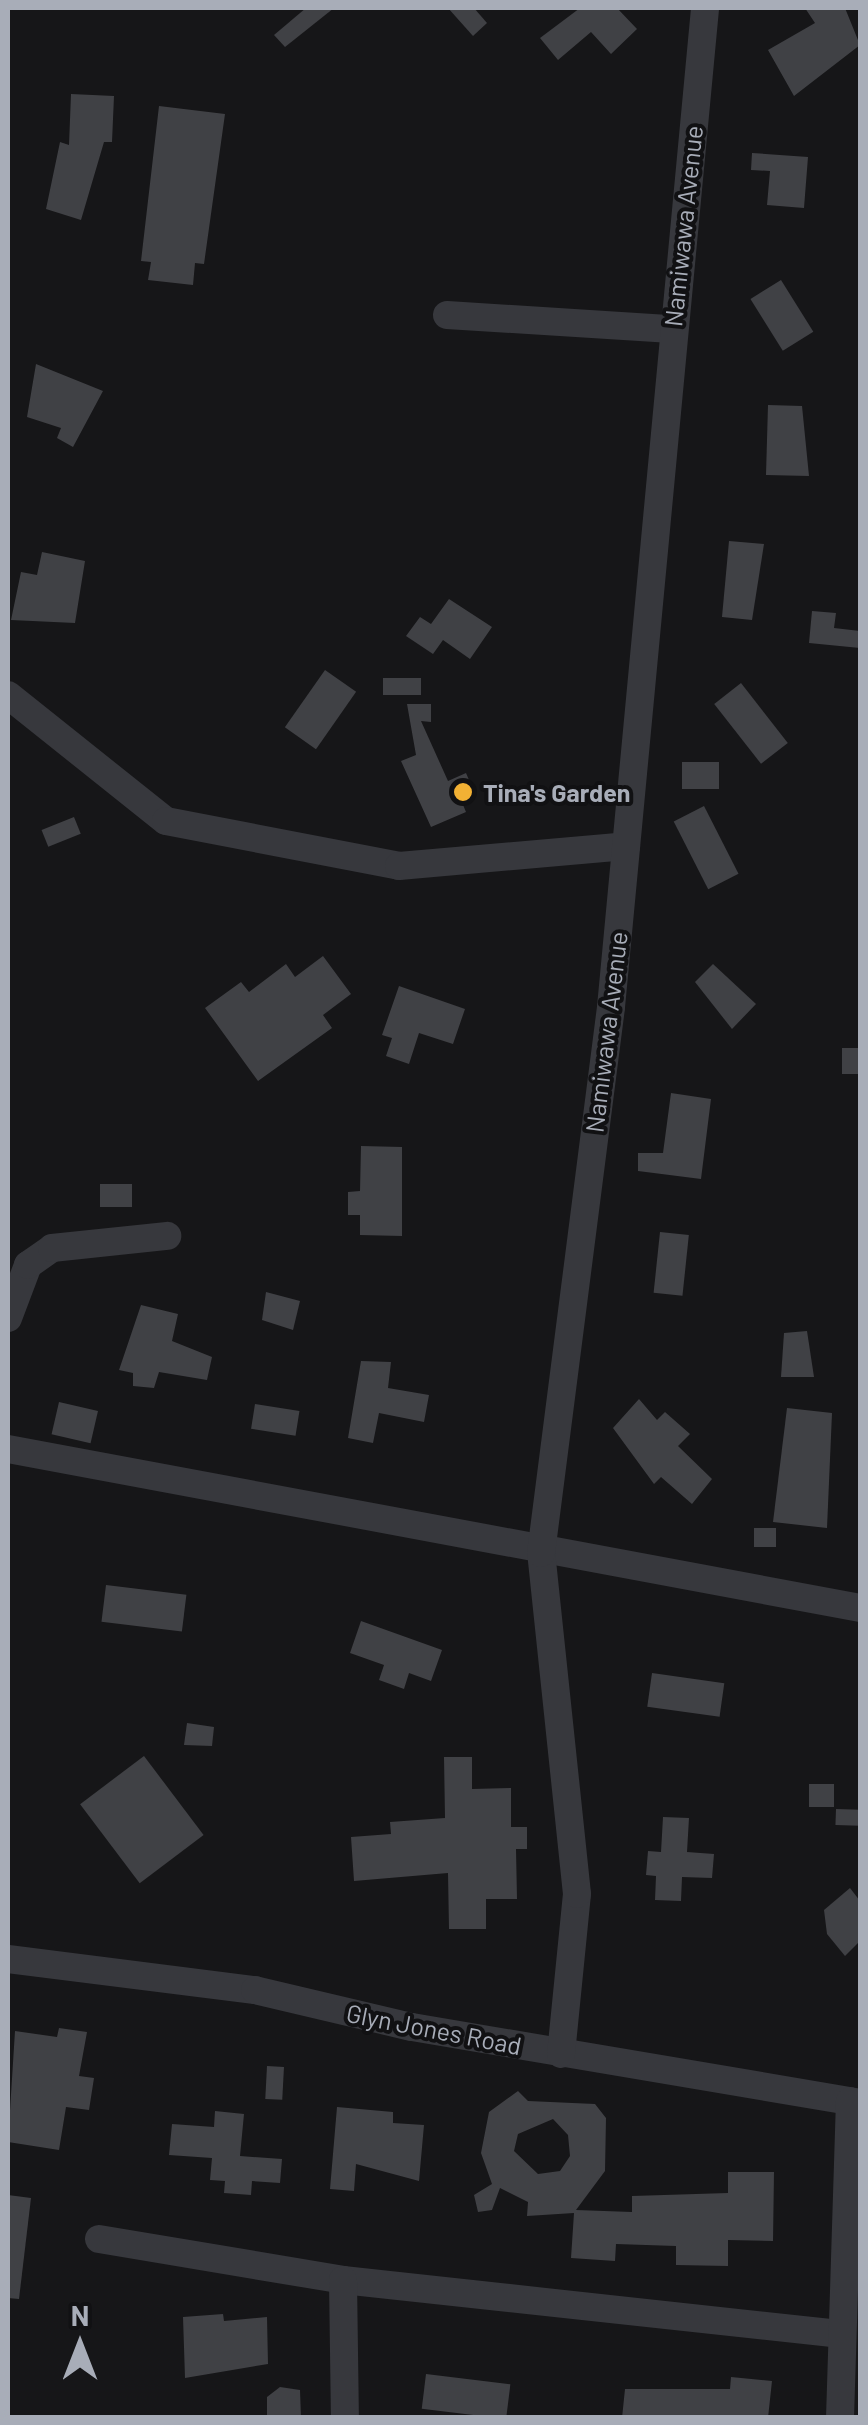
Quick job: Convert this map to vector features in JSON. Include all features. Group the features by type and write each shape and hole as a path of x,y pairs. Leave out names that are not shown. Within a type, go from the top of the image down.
{"street":[{"name":"Namiwawa Avenue","path":"561,2054 576,1894 542,1553 626,846 705,8"},
{"path":"446,315 672,329"},
{"path":"8,695 166,820 399,866 626,846"},
{"path":"8,1318 28,1265 52,1248 167,1236"},
{"path":"8,1450 542,1553 860,1608"},
{"name":"Glyn Jones Road","path":"8,1960 255,1990 561,2054 856,2102"},
{"path":"840,2418 838,2334 856,2102"},
{"path":"98,2239 343,2280 838,2334"},
{"path":"343,2280 344,2418"}],"building":[{"path":"306,8 334,8 285,47 274,35"},
{"path":"448,8 474,8 487,23 473,36"},
{"path":"580,8 617,8 637,29 611,54 591,32 558,60 540,38"},
{"path":"805,8 845,8 860,45 794,96 768,50 815,23"},
{"path":"71,94 114,96 112,142 104,142 81,220 46,209 60,142 69,145"},
{"path":"159,106 225,114 204,264 195,263 193,285 148,280 151,262 141,261"},
{"path":"752,153 808,157 804,208 767,205 770,171 751,170"},
{"path":"781,280 813,332 783,351 750,299"},
{"path":"36,364 103,391 73,447 57,438 61,428 27,417"},
{"path":"768,405 802,406 809,476 766,475"},
{"path":"729,541 764,544 752,620 722,617"},
{"path":"42,552 85,561 75,623 11,620 21,572 37,575"},
{"path":"449,599 492,627 470,659 443,640 433,654 406,636 420,617 431,624"},
{"path":"812,611 836,613 834,628 860,631 860,648 809,643"},
{"path":"325,670 356,692 316,749 285,727"},
{"path":"383,678 421,678 421,695 383,695"},
{"path":"741,683 788,743 761,764 714,704"},
{"path":"407,704 431,704 431,722 421,721 448,781 466,773 475,794 461,800 466,812 431,827 401,761 416,755"},
{"path":"682,762 719,762 719,789 682,789"},
{"path":"704,806 739,874 708,889 674,821"},
{"path":"74,817 81,834 48,847 42,830"},
{"path":"323,956 351,994 323,1015 332,1028 258,1081 205,1008 241,982 249,992 286,964 295,977"},
{"path":"713,964 756,1004 732,1029 695,982"},
{"path":"399,986 465,1009 453,1044 419,1033 409,1064 386,1056 392,1038 382,1035"},
{"path":"842,1048 860,1048 860,1074 842,1074"},
{"path":"671,1093 711,1099 701,1179 638,1171 638,1153 663,1153"},
{"path":"361,1146 402,1147 402,1236 360,1235 360,1215 348,1215 348,1192 360,1191"},
{"path":"100,1184 132,1184 132,1207 100,1207"},
{"path":"660,1232 689,1235 682,1296 654,1293"},
{"path":"266,1292 300,1301 293,1330 262,1320"},
{"path":"141,1305 178,1314 172,1341 212,1357 207,1380 159,1372 154,1388 133,1386 133,1373 119,1370"},
{"path":"807,1331 814,1377 781,1377 784,1333"},
{"path":"361,1361 391,1362 388,1388 429,1395 424,1422 379,1413 373,1443 348,1438"},
{"path":"639,1399 657,1420 665,1412 690,1434 678,1446 712,1479 692,1504 661,1477 654,1484 613,1428"},
{"path":"59,1402 98,1411 91,1443 52,1434"},
{"path":"255,1404 299,1411 296,1436 251,1429"},
{"path":"787,1408 832,1413 827,1528 773,1522"},
{"path":"754,1528 776,1528 776,1547 754,1547"},
{"path":"106,1585 186,1595 182,1632 101,1622"},
{"path":"361,1621 442,1650 431,1681 409,1673 404,1689 379,1680 384,1665 350,1653"},
{"path":"652,1673 724,1683 720,1717 647,1707"},
{"path":"187,1723 214,1727 212,1746 184,1745"},
{"path":"144,1756 204,1835 140,1883 80,1804"},
{"path":"444,1757 472,1757 472,1789 511,1788 511,1827 527,1827 527,1849 516,1849 517,1899 486,1899 486,1929 449,1929 448,1873 354,1881 351,1837 391,1834 390,1822 445,1818"},
{"path":"809,1784 834,1784 834,1807 809,1807"},
{"path":"836,1809 860,1810 859,1826 835,1825"},
{"path":"663,1817 689,1818 687,1852 714,1854 712,1878 682,1877 681,1901 655,1900 656,1876 646,1875 648,1851 661,1852"},
{"path":"850,1888 860,1901 860,1941 845,1956 827,1934 824,1910"},
{"path":"59,2028 87,2032 79,2076 94,2078 89,2110 66,2107 59,2150 8,2142 15,2031 57,2037"},
{"path":"267,2066 284,2067 282,2100 265,2099"},
{"path":"518,2091 528,2101 595,2104 606,2118 605,2171 576,2210 632,2212 632,2196 728,2193 728,2172 774,2172 773,2241 728,2240 728,2266 676,2265 676,2246 616,2244 615,2261 571,2258 574,2213 527,2216 528,2202 500,2188 492,2210 478,2212 474,2195 492,2184 481,2153 489,2112","holes":["553,2119 568,2135 570,2156 560,2171 538,2174 514,2151 518,2134"]},
{"path":"337,2107 393,2112 393,2123 424,2125 419,2181 356,2164 354,2191 330,2189"},
{"path":"215,2111 244,2114 240,2156 282,2159 280,2183 252,2181 251,2195 224,2193 225,2181 210,2180 212,2158 169,2155 172,2124 214,2127"},
{"path":"8,2195 31,2198 19,2299 8,2298"},
{"path":"223,2314 224,2321 267,2317 268,2364 185,2378 183,2317"},
{"path":"426,2374 510,2384 506,2418 422,2409"},
{"path":"731,2377 772,2381 768,2418 622,2418 625,2389 730,2389"},
{"path":"280,2387 300,2390 301,2418 267,2418 267,2397"}],"place":[{"name":"Tina's Garden","path":"463,792"}]}
